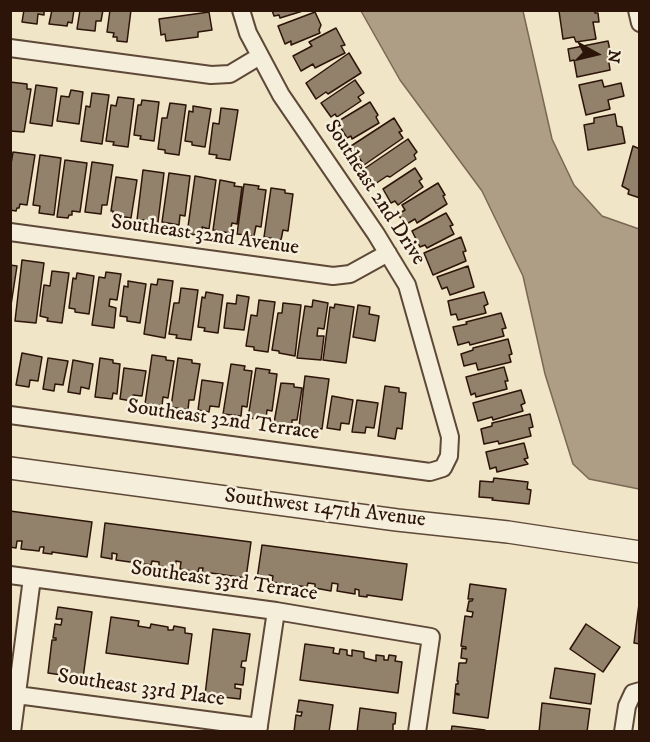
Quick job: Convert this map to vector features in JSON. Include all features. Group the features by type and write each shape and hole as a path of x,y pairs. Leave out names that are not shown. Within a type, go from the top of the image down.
{"street":[{"name":"Southeast 2nd Drive","path":"241,10 248,33 281,95 408,285 450,437 449,456 443,468 430,472"},
{"path":"637,10 639,23"},
{"path":"10,48 211,75 230,74 260,56"},
{"name":"Southeast 32nd Avenue","path":"10,232 333,276 350,274 388,254"},
{"name":"Southeast 32nd Terrace","path":"10,415 430,472"},
{"name":"Southwest 147th Avenue","path":"10,468 398,520 508,532 639,552"},
{"name":"Southeast 33rd Terrace","path":"10,575 276,611 431,637 417,732"},
{"path":"12,732 32,578"},
{"path":"259,729 276,611"},
{"path":"623,732 627,706 636,692"},
{"name":"Southeast 33rd Place","path":"17,695 259,729"}],"shaded area":[{"path":"361,11 523,11 552,139 574,185 602,216 639,229 639,489 589,479 573,464 545,374 523,276 482,191 400,80"}],"building":[{"path":"24,10 44,10 44,15 38,14 37,24 22,22"},
{"path":"52,10 74,10 72,23 68,22 67,26 49,24"},
{"path":"80,10 103,10 101,21 96,21 95,31 77,29"},
{"path":"110,10 131,10 127,42 117,41 117,37 113,37 114,33 107,32"},
{"path":"272,10 306,10 280,18 279,15 274,16"},
{"path":"595,10 595,13 598,13 599,22 593,22 596,39 576,42 574,37 563,39 559,11"},
{"path":"209,12 212,30 198,32 198,37 166,41 165,34 161,35 159,19"},
{"path":"315,12 321,25 320,33 291,45 291,41 285,44 278,26"},
{"path":"336,28 345,45 341,46 345,53 315,68 313,64 301,71 293,56 312,46 309,42"},
{"path":"608,41 611,55 608,56 610,70 577,77 574,60 570,61 568,49"},
{"path":"349,53 361,73 316,99 306,83"},
{"path":"355,80 364,93 358,97 361,101 337,117 335,114 331,117 321,103"},
{"path":"602,80 604,87 621,83 624,96 608,100 610,109 586,115 579,85"},
{"path":"10,82 27,84 27,89 31,89 24,132 10,131"},
{"path":"36,85 57,88 52,126 30,123"},
{"path":"71,90 83,92 79,124 57,121 61,96 69,97"},
{"path":"92,93 109,95 102,144 81,141 86,106 90,107"},
{"path":"118,97 134,99 128,147 113,145 114,142 106,141 111,105 116,106"},
{"path":"142,100 159,102 154,141 140,139 141,136 134,135 138,105 141,105"},
{"path":"370,102 378,115 376,117 379,123 352,139 351,136 347,138 337,122"},
{"path":"170,103 186,105 179,155 165,153 165,150 158,149 162,118 167,118"},
{"path":"193,106 211,109 205,147 192,145 192,142 185,141 189,111 193,112"},
{"path":"221,108 238,110 230,160 216,158 217,155 209,154 213,123 219,124"},
{"path":"615,114 617,126 622,127 625,143 588,150 584,125 594,123 594,118"},
{"path":"394,118 402,131 399,132 403,138 364,165 351,146"},
{"path":"408,139 417,152 414,155 416,159 390,177 387,176 375,184 364,169"},
{"path":"633,146 640,149 640,198 628,194 629,190 622,186"},
{"path":"13,152 35,155 27,205 20,204 16,211 10,210 10,170"},
{"path":"40,155 61,158 54,215 39,213 40,206 33,205"},
{"path":"65,160 87,163 80,212 72,211 72,215 68,218 57,217"},
{"path":"92,162 113,165 107,205 102,205 101,214 85,212"},
{"path":"415,168 422,179 419,181 423,187 398,205 395,201 391,203 383,189"},
{"path":"143,170 164,173 157,230 142,228 144,220 137,220"},
{"path":"169,173 190,176 185,216 180,215 179,225 162,222"},
{"path":"195,176 216,180 209,229 202,227 202,232 198,232 198,235 187,234"},
{"path":"116,177 137,180 131,218 113,215 111,211"},
{"path":"220,180 242,187 237,224 232,223 230,233 213,230"},
{"path":"438,183 447,204 417,223 415,219 405,225 398,214 405,210 402,205"},
{"path":"244,184 259,186 258,189 266,190 261,227 256,226 254,236 237,234"},
{"path":"271,188 293,194 288,231 283,230 281,240 264,237"},
{"path":"446,213 453,225 450,226 454,234 427,248 425,245 420,247 412,231"},
{"path":"461,237 466,251 463,252 466,261 433,275 424,253"},
{"path":"22,260 44,263 36,323 15,321"},
{"path":"10,265 17,266 11,305 10,305"},
{"path":"468,266 474,287 450,295 447,287 442,289 437,277"},
{"path":"52,271 69,273 62,323 47,321 48,318 40,316 44,285 50,286"},
{"path":"106,272 121,274 117,300 110,299 109,306 116,308 114,328 92,325 99,277 105,278"},
{"path":"77,273 94,276 89,314 75,312 75,309 69,308 73,278 76,279"},
{"path":"158,279 173,281 165,338 144,334 151,284 157,285"},
{"path":"128,281 146,284 140,323 127,321 127,317 120,316 124,286 128,287"},
{"path":"181,288 198,290 191,340 176,338 177,335 169,334 174,303 179,303"},
{"path":"206,292 223,295 218,333 204,331 205,328 198,327 202,297 205,298"},
{"path":"484,292 488,304 484,306 486,313 458,320 456,314 451,315 448,301"},
{"path":"237,295 249,297 244,330 224,328 227,303 236,304"},
{"path":"259,300 275,302 268,352 246,346 251,315 257,316"},
{"path":"313,300 328,303 324,329 318,328 317,336 324,336 321,360 297,358 305,306 312,307"},
{"path":"283,303 301,305 295,356 272,350 278,313 282,313"},
{"path":"335,304 354,307 346,363 323,360 330,307 334,308"},
{"path":"358,305 370,307 369,314 379,316 375,341 353,337"},
{"path":"501,313 506,328 502,329 504,336 470,345 469,342 458,345 453,327"},
{"path":"508,339 512,354 509,355 511,362 478,370 476,363 464,366 461,354 473,348"},
{"path":"22,353 42,357 38,381 30,380 29,387 16,385"},
{"path":"152,355 174,361 168,398 163,397 162,406 145,404"},
{"path":"48,358 68,361 63,385 55,384 54,391 43,389"},
{"path":"100,358 113,360 113,363 120,364 117,394 113,393 112,399 95,397"},
{"path":"178,358 200,364 194,400 189,400 188,410 171,407"},
{"path":"73,360 93,364 89,389 81,387 80,394 68,392"},
{"path":"231,364 245,366 244,370 252,371 247,407 242,406 241,416 223,414"},
{"path":"504,367 508,381 505,381 507,389 476,397 475,393 471,395 466,377"},
{"path":"124,368 146,371 142,396 133,395 132,401 120,399"},
{"path":"256,368 270,370 269,373 277,374 272,411 267,410 266,420 248,418"},
{"path":"305,376 329,379 322,429 316,428 314,437 298,435"},
{"path":"202,380 223,383 219,407 210,406 209,412 198,410"},
{"path":"281,383 294,384 294,387 302,388 297,420 292,420 292,425 274,423"},
{"path":"385,386 399,388 399,392 406,393 402,429 397,428 395,439 378,436"},
{"path":"521,390 525,403 521,405 523,411 493,420 492,417 478,421 473,403"},
{"path":"332,396 353,400 349,424 341,423 340,430 327,428"},
{"path":"357,400 378,403 374,428 366,427 365,433 352,432"},
{"path":"530,414 533,427 529,428 531,436 499,444 498,441 484,444 481,429 492,426 492,423"},
{"path":"524,443 528,458 524,459 528,464 497,472 496,467 490,469 486,452"},
{"path":"494,478 528,482 527,489 531,490 529,504 479,497 480,481 493,482"},
{"path":"10,511 92,522 87,557 52,552 52,554 43,553 44,547 40,547 39,551 21,549 22,541 17,541 16,548 10,547"},
{"path":"105,523 251,542 246,578 211,573 211,575 202,574 203,568 199,568 198,572 180,569 181,562 176,561 175,569 159,566 159,562 152,561 151,565 116,560 117,554 112,553 112,559 101,557"},
{"path":"262,545 407,564 402,600 359,596 359,590 355,589 355,594 337,591 338,584 332,583 331,591 315,588 315,584 308,583 307,587 272,582 273,576 269,575 268,581 257,579"},
{"path":"470,584 506,589 488,718 453,713 455,694 459,695 455,693 459,663 466,663 467,659 461,658 462,648 466,649 466,647 461,646 465,616 472,617 473,612 467,611 469,601 473,599 468,599"},
{"path":"640,604 640,644 634,643"},
{"path":"58,607 92,612 83,678 48,673 52,640 56,640 53,638 55,624 61,625 62,619 56,619"},
{"path":"111,617 139,621 138,626 150,628 151,624 168,627 168,630 173,630 174,626 185,628 185,633 192,634 188,664 106,653"},
{"path":"586,624 620,647 603,672 570,649"},
{"path":"213,629 250,634 246,661 242,661 241,667 245,668 243,685 235,684 235,688 241,689 240,699 205,695"},
{"path":"305,644 334,648 333,653 339,654 340,649 347,650 347,655 352,656 352,650 364,652 364,658 376,661 376,655 384,656 384,660 388,660 389,655 396,656 395,661 402,662 398,693 300,680"},
{"path":"555,668 595,674 591,704 550,698"},
{"path":"299,700 333,705 329,732 294,732 296,715 301,716 302,712 297,712"},
{"path":"542,703 590,709 587,732 539,732"},
{"path":"360,708 396,713 393,732 357,732"},
{"path":"452,726 485,730 485,732 451,732"}]}
